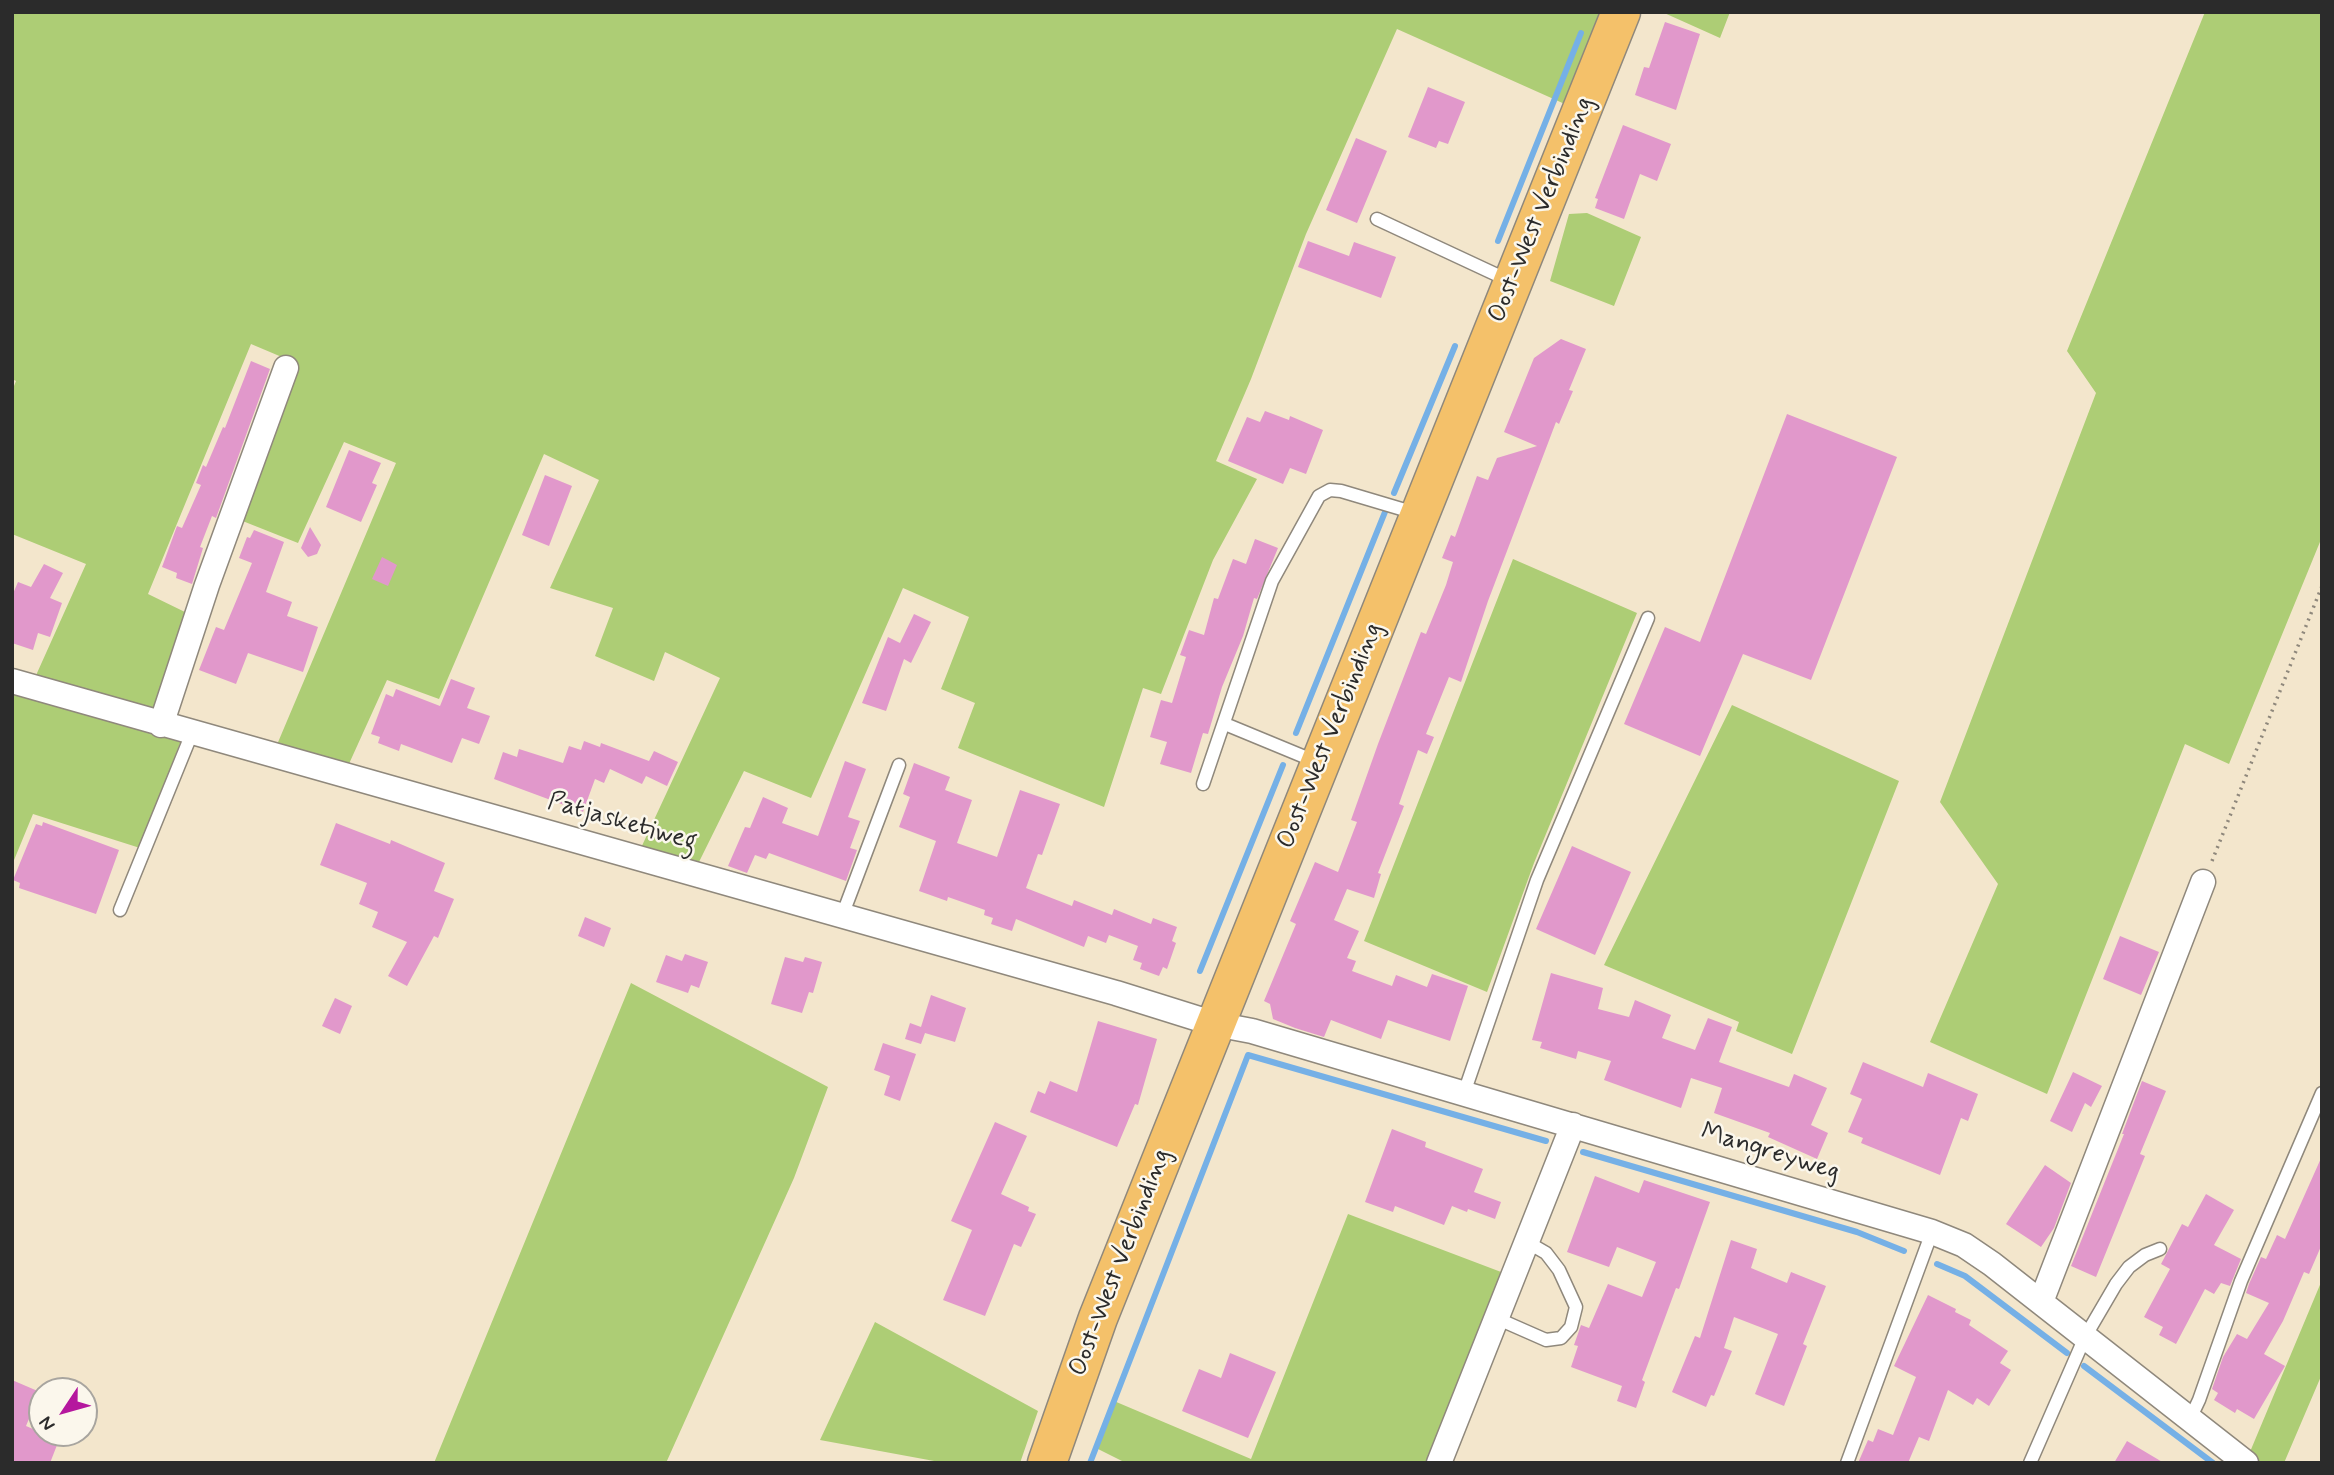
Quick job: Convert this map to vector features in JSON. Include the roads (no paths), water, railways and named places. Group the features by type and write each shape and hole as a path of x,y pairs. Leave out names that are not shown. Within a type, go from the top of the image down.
{"main road":[{"name":"Oost-West Verbinding","path":"1047,1463 1098,1318 1622,12"}],"street":[{"path":"162,725 207,585 286,368"},
{"name":"Patjasketiweg","path":"12,681 1116,993 1215,1024"},
{"path":"2041,1302 2203,882"},
{"name":"Mangreyweg","path":"1215,1024 1252,1031 1573,1125 1932,1232 1964,1245 2246,1463"},
{"path":"1439,1463 1573,1125"}],"lane":[{"path":"1377,219 1514,282"},
{"path":"1203,784 1272,581 1319,496 1330,490 1341,491 1420,514"},
{"path":"1464,1093 1537,880 1648,618"},
{"path":"1225,724 1320,763"},
{"path":"120,910 192,733"},
{"path":"842,916 899,765"},
{"path":"2190,1419 2241,1280 2322,1093"},
{"path":"1847,1463 1932,1232"},
{"path":"1496,1318 1546,1340 1561,1338 1571,1327 1576,1307 1570,1292 1546,1253 1527,1242"},
{"path":"2029,1463 2085,1337 2116,1284 2129,1267 2145,1255 2160,1249"}],"waterway":[{"path":"1498,241 1581,33"},
{"path":"1394,493 1455,346"},
{"path":"1296,733 1385,512"},
{"path":"1200,971 1283,765"},
{"path":"1090,1463 1248,1055 1546,1141"},
{"path":"1583,1152 1857,1232 1904,1251"},
{"path":"1937,1264 1965,1276 2067,1353"},
{"path":"2084,1366 2213,1463"}]}
